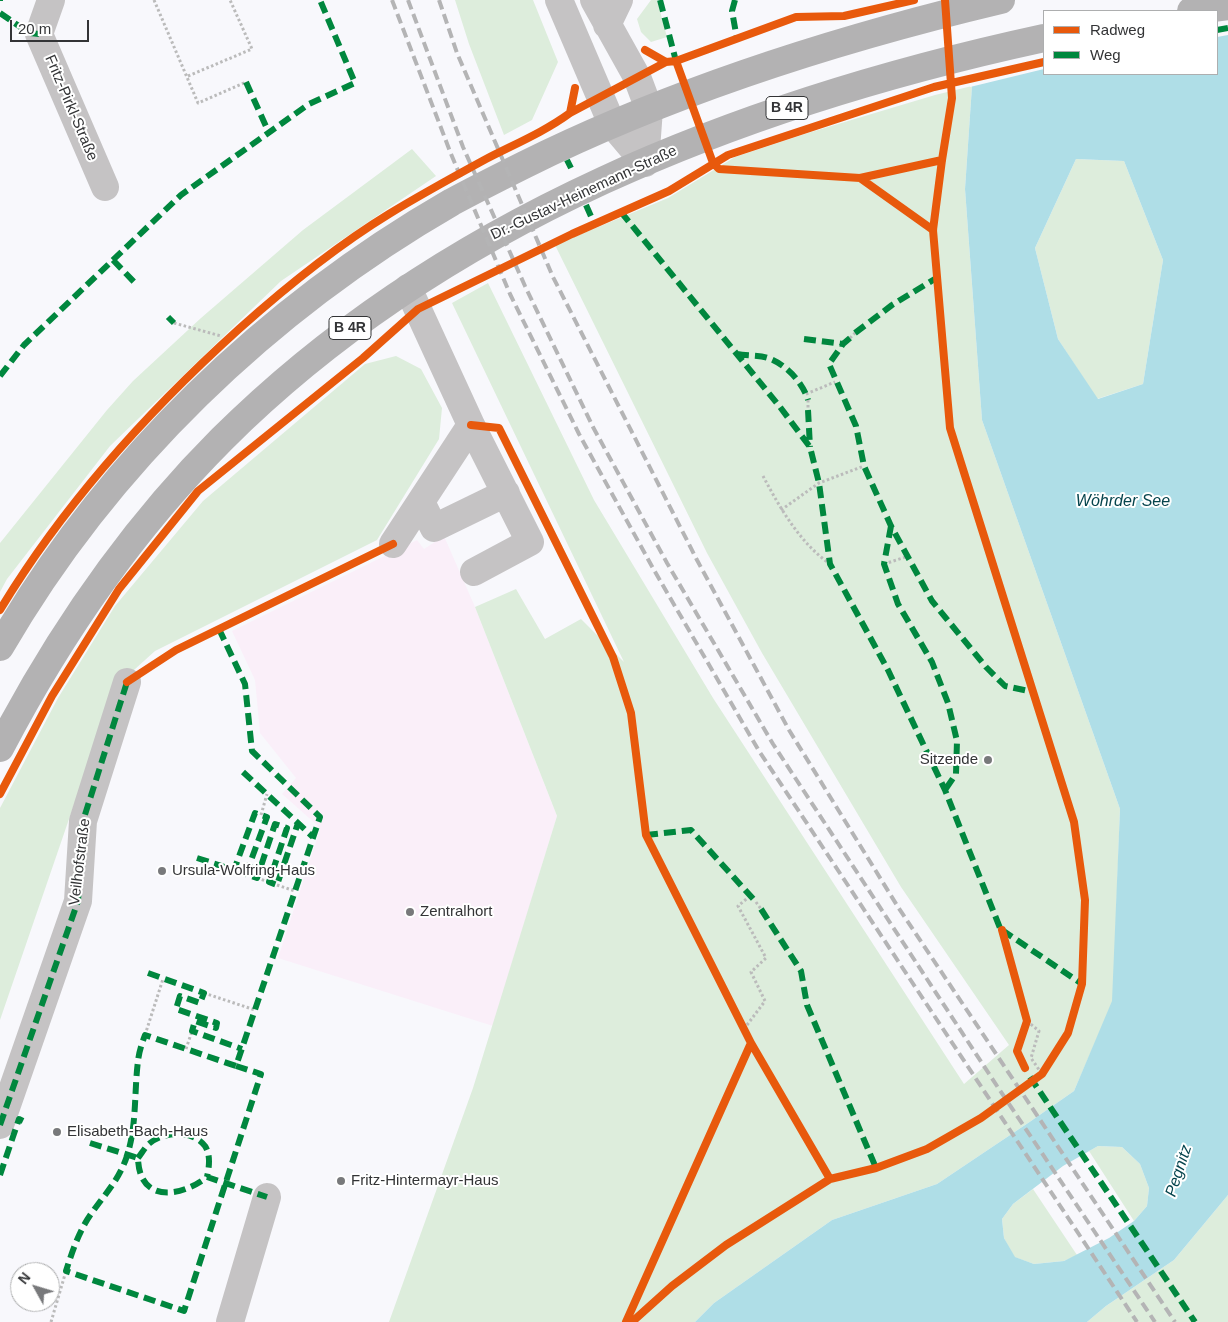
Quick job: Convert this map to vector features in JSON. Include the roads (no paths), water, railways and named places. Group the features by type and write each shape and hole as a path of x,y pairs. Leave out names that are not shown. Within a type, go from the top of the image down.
{"main road":[{"path":"0,647 53,565 94,510 170,423 240,355 286,316 344,271 427,217 486,184 561,146 649,109 760,68 866,34 1001,0"},
{"path":"1198,10 1228,6"},
{"name":"Dr.-Gustav-Heinemann-Straße","path":"0,748 47,664 91,597 123,552 197,465 257,405 295,372 353,326 408,288 454,258 534,214 712,134 772,113 933,64 1043,38"}],"street":[{"name":"Fritz-Pirkl-Straße","path":"51,0 38,34 105,187"},
{"path":"560,0 612,124 645,163"},
{"path":"594,0 637,77 649,109 645,163"},
{"path":"607,25 619,0"},
{"path":"573,30 607,25"},
{"path":"408,288 530,542 474,572"},
{"path":"393,544 472,424"},
{"path":"421,502 434,528 506,493"},
{"name":"Veilhofstraße","path":"0,1125 78,901 83,821 127,682"},
{"path":"230,1322 267,1197"}],"water":[{"name":"Wöhrder See","path":"969,0 1228,0 1228,1195 1174,1260 1106,1306 1087,1322 695,1322 714,1303 832,1220 937,1184 1074,1091 1112,1001 1120,809 982,420 965,189 972,86","holes":["1076,159 1124,161 1163,260 1143,384 1098,399 1058,339 1035,248","1098,1146 1122,1147 1140,1164 1149,1188 1147,1206 1134,1221 1109,1238 1064,1261 1034,1264 1015,1257 1004,1238 1002,1219 1013,1204 1063,1166"]}],"railway":[{"path":"392,0 451,154 510,294 579,434 654,570 759,751 1137,1322"},
{"path":"408,0 463,147 525,286 593,427 667,563 773,744 997,1086 1155,1322"},
{"path":"439,0 457,53 553,277 697,560 789,730 898,907 1175,1322"}],"place":[{"name":"Sitzende","path":"988,760"},
{"name":"Ursula-Wolfring-Haus","path":"162,871"},
{"name":"Zentralhort","path":"410,912"},
{"name":"Elisabeth-Bach-Haus","path":"57,1132"},
{"name":"Fritz-Hintermayr-Haus","path":"341,1181"}],"water label":[{"name":"Pegnitz","path":"1179,1171"}]}
